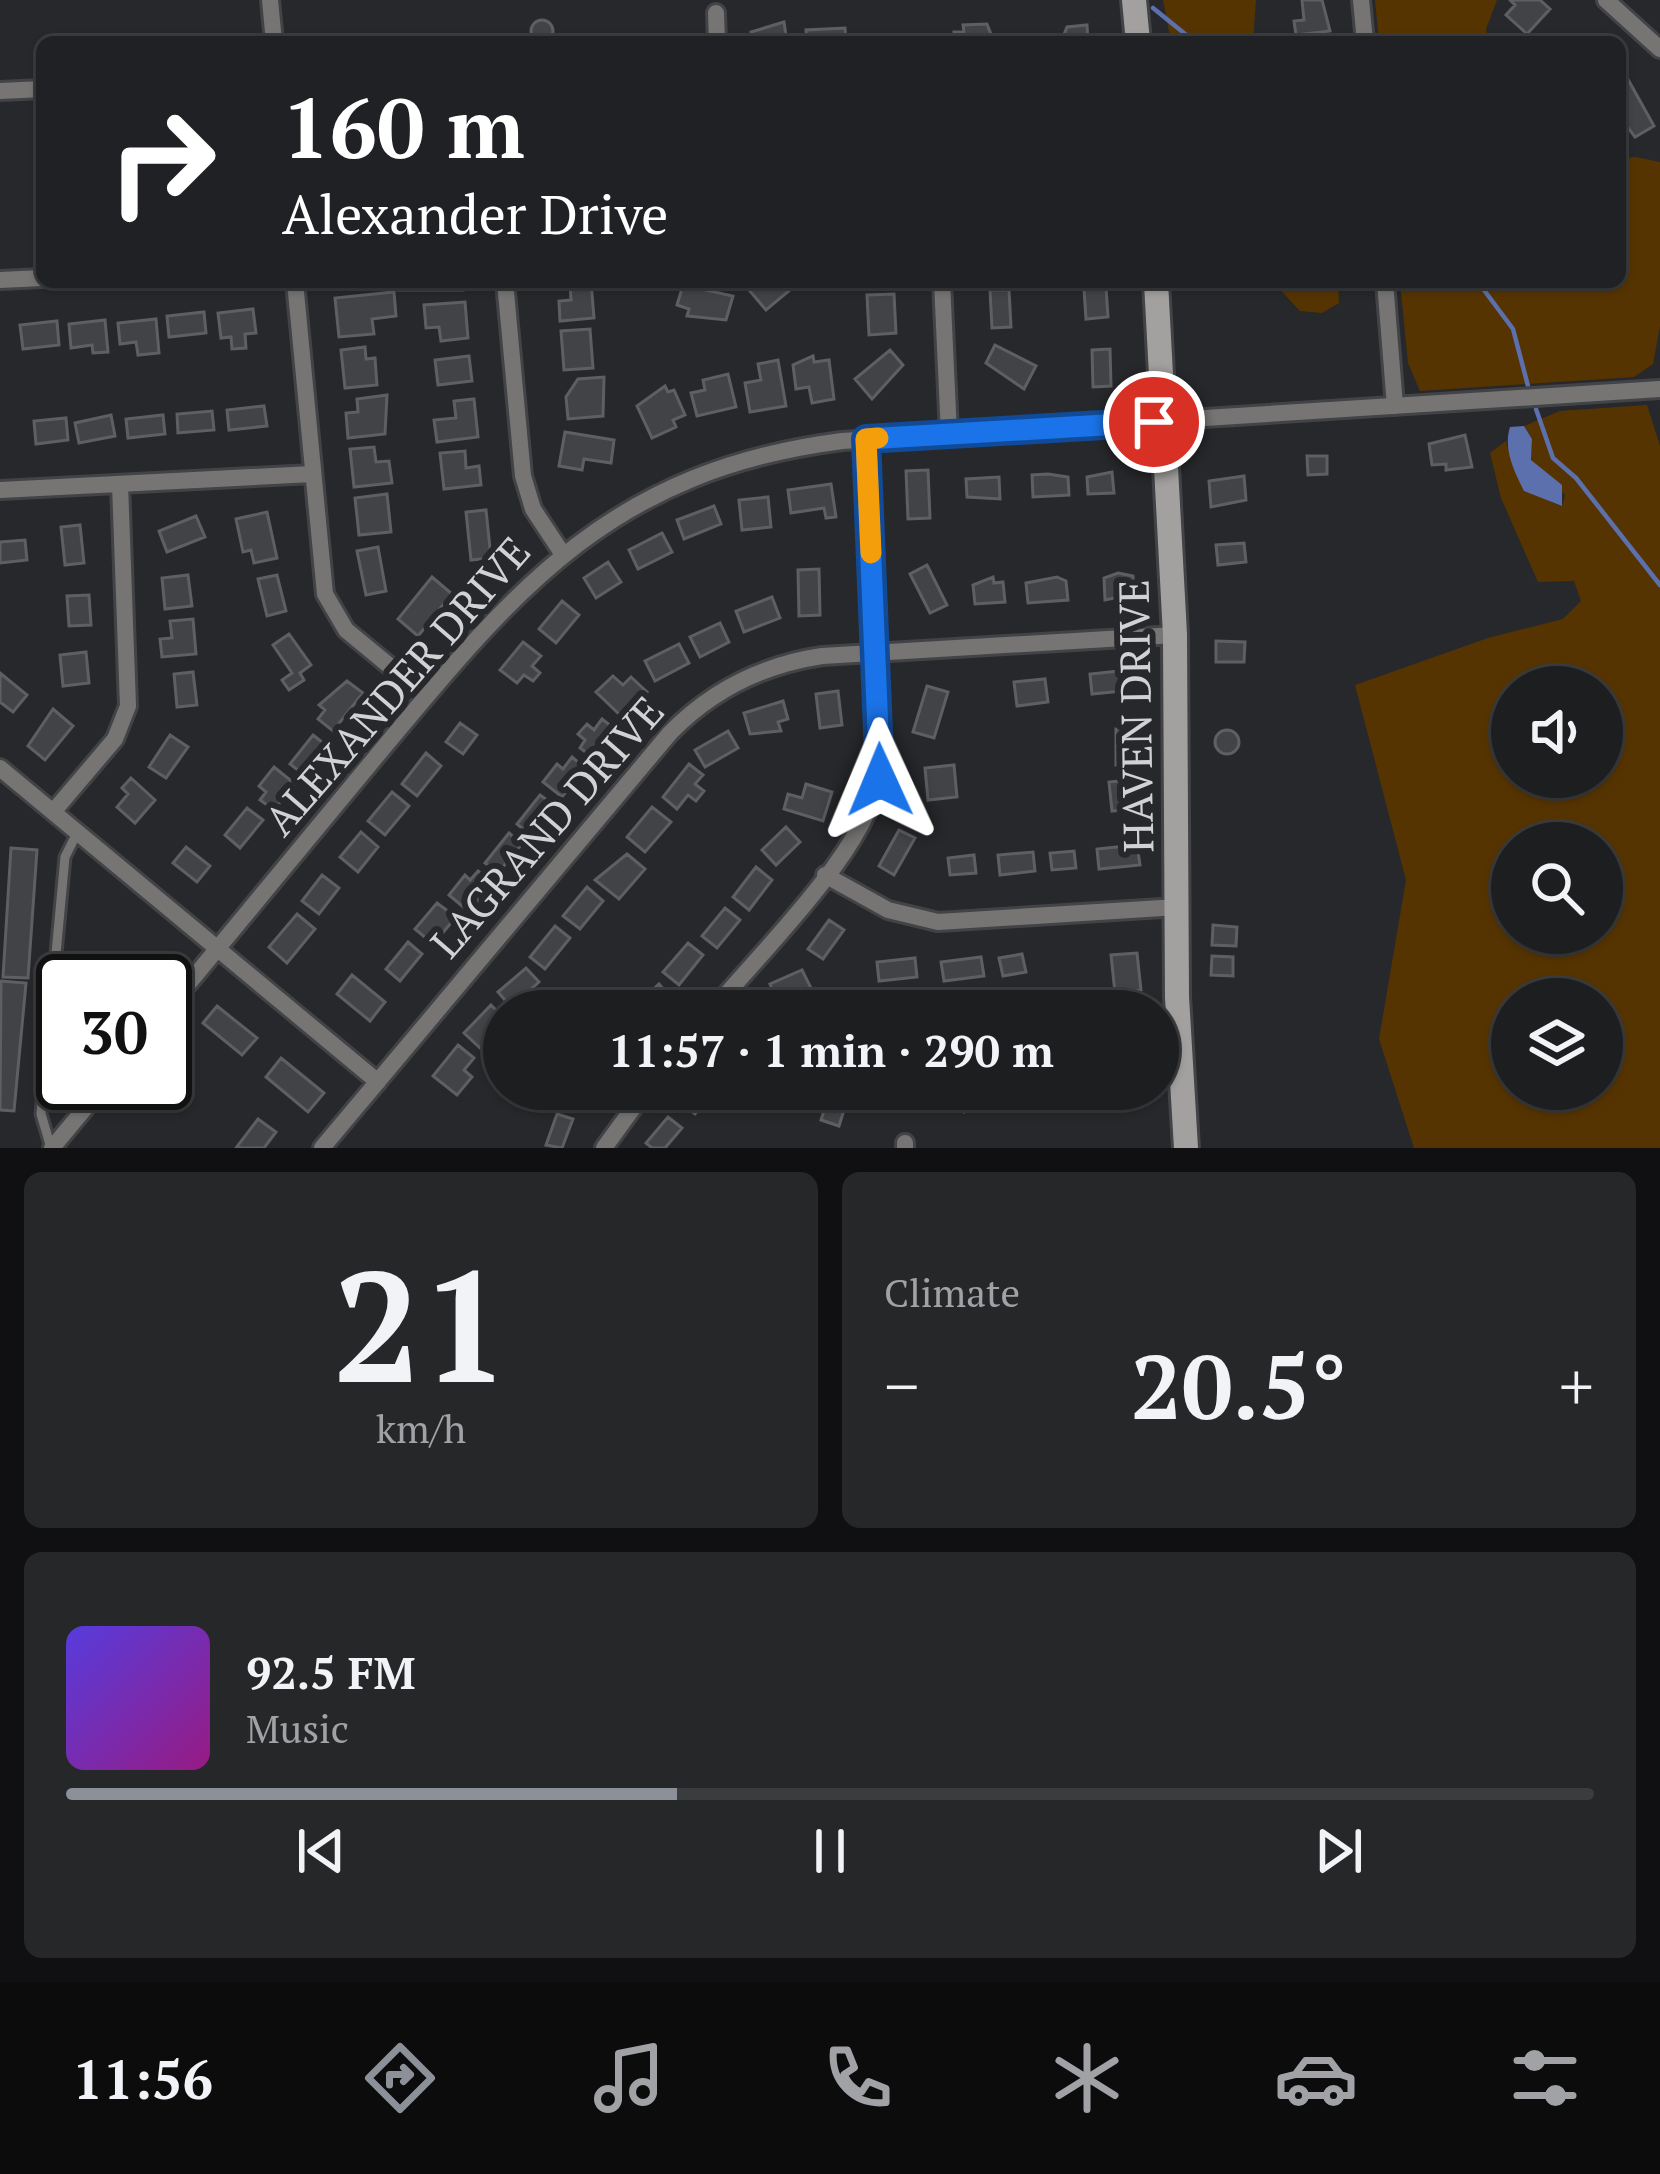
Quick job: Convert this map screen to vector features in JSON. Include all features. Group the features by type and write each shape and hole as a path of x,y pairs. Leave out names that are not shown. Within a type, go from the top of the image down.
{"street":[{"path":"271,0 274,36"},
{"path":"1134,0 1137,36"},
{"path":"1361,0 1364,36"},
{"path":"1606,0 1660,49"},
{"path":"716,13 717,36"},
{"path":"0,91 36,89"},
{"path":"0,280 36,278"},
{"path":"296,288 320,574 329,604 346,630 426,696"},
{"path":"506,288 523,476 538,519 562,553"},
{"path":"942,288 950,434"},
{"name":"HAVEN DRIVE","path":"1156,288 1175,635 1186,1148"},
{"path":"1385,288 1395,406"},
{"name":"ALEXANDER DRIVE","path":"192,979 511,598 562,553 633,506 712,470 787,449 866,439 1660,389"},
{"path":"729,990 863,827 877,793 866,439"},
{"path":"0,490 312,474"},
{"path":"52,812 115,739 128,706 120,484"},
{"name":"LAGRAND DRIVE","path":"322,1148 670,733 698,707 747,676 784,663 876,653 1175,635"},
{"path":"0,768 378,1082"},
{"path":"825,875 888,910 938,922 1178,907"},
{"path":"52,1148 84,1110"},
{"path":"604,1148 632,1110"}],"lane":[{"path":"52,1148 41,1114 65,857 77,833"}],"shaded area":[{"path":"1163,0 1256,0 1253,36 1170,36"},
{"path":"1375,0 1497,0 1488,36 1378,36"},
{"path":"1626,158 1660,162 1660,326 1653,364 1634,377 1420,391 1408,363 1401,288 1626,288"},
{"path":"1279,288 1338,288 1339,303 1322,313 1300,311"},
{"path":"1647,405 1660,446 1660,1148 1414,1148 1379,1039 1406,880 1355,685 1488,638 1563,619 1581,601 1574,581 1538,582 1501,498 1490,453 1506,441 1524,482 1562,506 1565,495 1531,460 1532,439 1524,426 1560,411"}],"water":[{"path":"1524,426 1532,439 1531,460 1562,485 1562,506 1524,491 1520,483 1508,435 1510,427"}],"building":[{"path":"1302,0 1322,0 1330,31 1296,35 1294,21 1304,20"},
{"path":"1510,0 1540,0 1550,9 1527,34 1506,15 1515,5"},
{"path":"784,22 786,36 752,36 751,32"},
{"path":"534,23 550,23 551,36 533,36"},
{"path":"987,24 992,36 954,36 954,32 964,32 963,25"},
{"path":"1087,25 1088,36 1063,36 1067,27"},
{"path":"845,28 846,36 806,36 806,30"},
{"path":"1626,76 1654,126 1635,137 1626,125"},
{"path":"398,288 463,288 463,290"},
{"path":"570,288 592,288 594,318 560,321 559,301 571,300"},
{"path":"682,288 733,296 726,320 687,316 689,309 677,305"},
{"path":"751,288 792,288 766,310"},
{"path":"1106,288 1108,317 1086,319 1084,289"},
{"path":"990,290 1009,290 1011,327 992,328"},
{"path":"394,292 396,316 372,319 374,334 339,337 335,298"},
{"path":"894,294 896,333 869,335 867,295"},
{"path":"465,302 468,338 441,341 439,327 426,328 424,305"},
{"path":"253,309 256,333 245,334 246,348 232,349 231,337 221,338 218,313"},
{"path":"204,312 206,333 169,337 167,316"},
{"path":"156,319 159,353 138,355 136,342 120,344 118,323"},
{"path":"105,320 108,352 93,353 92,345 71,348 69,324"},
{"path":"57,321 59,345 23,349 20,325"},
{"path":"590,329 593,368 564,370 561,331"},
{"path":"995,345 1036,366 1024,389 986,363"},
{"path":"365,347 366,359 375,358 377,385 345,388 341,350"},
{"path":"1110,349 1111,386 1093,387 1092,350"},
{"path":"890,350 903,365 872,399 855,379"},
{"path":"469,356 472,381 438,385 435,360"},
{"path":"813,356 814,362 829,360 834,399 812,403 809,387 796,389 793,365"},
{"path":"778,360 786,406 750,412 745,383 761,380 758,364"},
{"path":"728,374 736,407 697,416 691,393 705,390 703,380"},
{"path":"604,377 603,416 568,419 566,397 578,379"},
{"path":"665,386 668,392 674,390 685,415 673,420 676,427 652,438 637,406"},
{"path":"387,395 385,434 348,438 346,413 358,412 357,399"},
{"path":"474,399 478,437 437,442 434,420 456,418 454,401"},
{"path":"264,406 267,426 229,430 227,410"},
{"path":"212,411 214,430 178,433 177,414"},
{"path":"111,415 115,436 79,443 75,423"},
{"path":"163,415 165,434 128,438 126,419"},
{"path":"66,418 68,440 36,444 34,421"},
{"path":"565,432 614,440 611,463 584,459 582,470 559,466"},
{"path":"1465,435 1472,467 1446,470 1446,464 1432,465 1429,444"},
{"path":"374,447 376,462 389,461 392,483 354,487 350,449"},
{"path":"465,451 466,468 479,466 481,485 444,489 440,453"},
{"path":"1307,456 1327,456 1327,474 1308,475"},
{"path":"928,470 930,518 908,519 906,471"},
{"path":"1112,472 1114,493 1088,494 1087,477"},
{"path":"1032,475 1068,477 1069,495 1033,497"},
{"path":"1244,476 1246,500 1211,507 1209,481"},
{"path":"999,477 1000,499 967,497 966,479"},
{"path":"831,484 836,517 826,518 824,508 791,513 788,490"},
{"path":"387,494 391,532 359,535 355,498"},
{"path":"768,497 771,527 742,530 739,500"},
{"path":"714,506 721,524 684,539 677,520"},
{"path":"486,510 491,558 471,560 466,512"},
{"path":"267,512 277,558 254,563 251,550 243,552 236,519"},
{"path":"196,516 205,537 167,552 159,531"},
{"path":"80,525 84,563 65,565 61,527"},
{"path":"662,533 672,552 638,569 629,550"},
{"path":"25,540 27,560 0,563 0,542"},
{"path":"1244,543 1246,562 1218,565 1216,545"},
{"path":"378,547 386,591 366,595 357,551"},
{"path":"608,562 621,582 596,598 584,578"},
{"path":"927,565 947,605 930,613 910,574"},
{"path":"819,569 820,615 799,616 798,570"},
{"path":"1118,573 1133,576 1134,594 1105,600 1104,578"},
{"path":"188,575 192,606 165,609 162,578"},
{"path":"277,575 286,611 267,616 258,579"},
{"path":"432,577 452,594 418,636 398,619"},
{"path":"993,577 994,583 1003,582 1005,602 975,604 973,585"},
{"path":"1057,577 1066,581 1068,600 1028,603 1026,583"},
{"path":"89,595 91,625 69,626 67,596"},
{"path":"772,597 780,618 744,632 736,611"},
{"path":"562,601 579,615 556,643 539,629"},
{"path":"193,619 196,654 162,657 160,639 172,638 170,621"},
{"path":"720,623 729,642 700,657 690,637"},
{"path":"289,634 311,665 300,673 304,680 289,690 282,680 292,673 273,645"},
{"path":"1216,641 1245,642 1244,662 1216,662"},
{"path":"523,642 541,656 532,666 540,673 533,681 524,675 517,683 500,670"},
{"path":"679,644 689,663 655,681 645,661"},
{"path":"86,652 89,683 63,686 60,655"},
{"path":"1120,671 1123,691 1092,694 1090,674"},
{"path":"193,672 197,705 177,707 174,674"},
{"path":"0,673 27,695 13,712 0,702"},
{"path":"613,676 623,685 631,677 647,692 622,717 596,692"},
{"path":"1045,679 1048,702 1017,706 1014,682"},
{"path":"347,681 363,693 333,731 318,719 325,710 319,705"},
{"path":"927,686 948,692 934,738 913,732"},
{"path":"838,691 842,725 820,728 816,694"},
{"path":"783,701 788,719 778,722 781,731 750,734 744,713"},
{"path":"53,709 73,726 45,760 28,746"},
{"path":"602,719 616,730 593,758 580,748 585,740 578,734 587,724 594,730"},
{"path":"460,723 477,735 463,754 446,742"},
{"path":"1116,729 1135,729 1135,765 1116,765"},
{"path":"1227,730 1239,742 1227,754 1215,742"},
{"path":"728,731 738,748 705,767 695,750"},
{"path":"170,735 188,747 166,778 149,767"},
{"path":"313,735 327,746 304,775 290,764"},
{"path":"426,753 441,766 417,796 402,784"},
{"path":"572,757 585,768 562,797 543,782 557,764 563,769"},
{"path":"689,764 703,775 695,784 704,791 696,801 688,795 677,809 663,797"},
{"path":"954,765 957,797 928,800 925,768"},
{"path":"274,767 295,784 274,810 260,800 266,792 259,786"},
{"path":"131,778 155,800 135,823 117,807 128,794 122,788"},
{"path":"1130,780 1133,809 1112,811 1109,782"},
{"path":"806,784 832,792 823,821 784,809 788,794 802,798"},
{"path":"392,792 409,806 385,835 368,821"},
{"path":"540,795 554,805 530,835 517,824"},
{"path":"652,807 671,822 645,852 627,837"},
{"path":"247,808 263,820 240,848 225,835"},
{"path":"786,827 800,842 776,865 762,850"},
{"path":"899,830 915,838 894,875 879,866"},
{"path":"361,832 378,847 358,872 340,857"},
{"path":"509,833 522,844 498,873 485,863"},
{"path":"1137,845 1140,865 1099,869 1097,849"},
{"path":"186,847 210,866 197,882 173,863"},
{"path":"11,848 37,850 28,978 3,977"},
{"path":"1074,851 1076,868 1052,870 1050,853"},
{"path":"1033,852 1035,871 1000,875 998,855"},
{"path":"627,854 645,869 619,899 595,880"},
{"path":"974,855 976,873 950,875 948,858"},
{"path":"756,867 772,880 749,910 733,897"},
{"path":"478,871 493,884 469,912 449,895 465,875 470,880"},
{"path":"322,875 339,888 319,914 302,901"},
{"path":"587,887 603,901 580,929 563,916"},
{"path":"437,903 456,917 441,935 435,930 427,939 415,929"},
{"path":"725,908 740,920 717,948 702,936"},
{"path":"297,914 315,929 287,963 269,947"},
{"path":"829,920 844,930 823,959 808,949"},
{"path":"1213,925 1237,927 1236,946 1212,945"},
{"path":"555,926 570,938 545,969 530,957"},
{"path":"408,942 422,954 400,981 386,969"},
{"path":"688,943 703,955 679,985 663,972"},
{"path":"1137,953 1141,990 1115,990 1111,955"},
{"path":"1022,954 1026,972 1003,976 999,958"},
{"path":"1212,956 1233,957 1233,976 1211,975"},
{"path":"981,957 984,976 944,981 941,962"},
{"path":"915,958 917,977 879,981 877,962"},
{"path":"526,968 539,982 530,990 500,990"},
{"path":"802,970 811,988 773,990 770,984"},
{"path":"352,975 385,1002 370,1021 337,994"},
{"path":"1,981 26,983 14,1111 0,1110"},
{"path":"217,1006 257,1038 242,1055 203,1023"},
{"path":"483,1013 483,1046 464,1033"},
{"path":"458,1045 474,1058 464,1070 472,1077 457,1095 433,1076"},
{"path":"281,1058 324,1093 308,1112 266,1077"},
{"path":"824,1110 844,1110 839,1126 821,1120"},
{"path":"557,1114 573,1119 562,1148 546,1145"},
{"path":"668,1117 682,1128 665,1148 652,1148 646,1143"},
{"path":"258,1119 276,1132 264,1148 236,1148"}],"waterway":[{"path":"1153,8 1188,36"},
{"path":"1482,288 1513,329 1528,386"},
{"path":"1536,409 1553,458 1576,478 1660,585"}],"slow traffic":[{"path":"871,553 866,439 878,438"}],"route":[{"path":"880,780 866,439 1154,422"}]}
